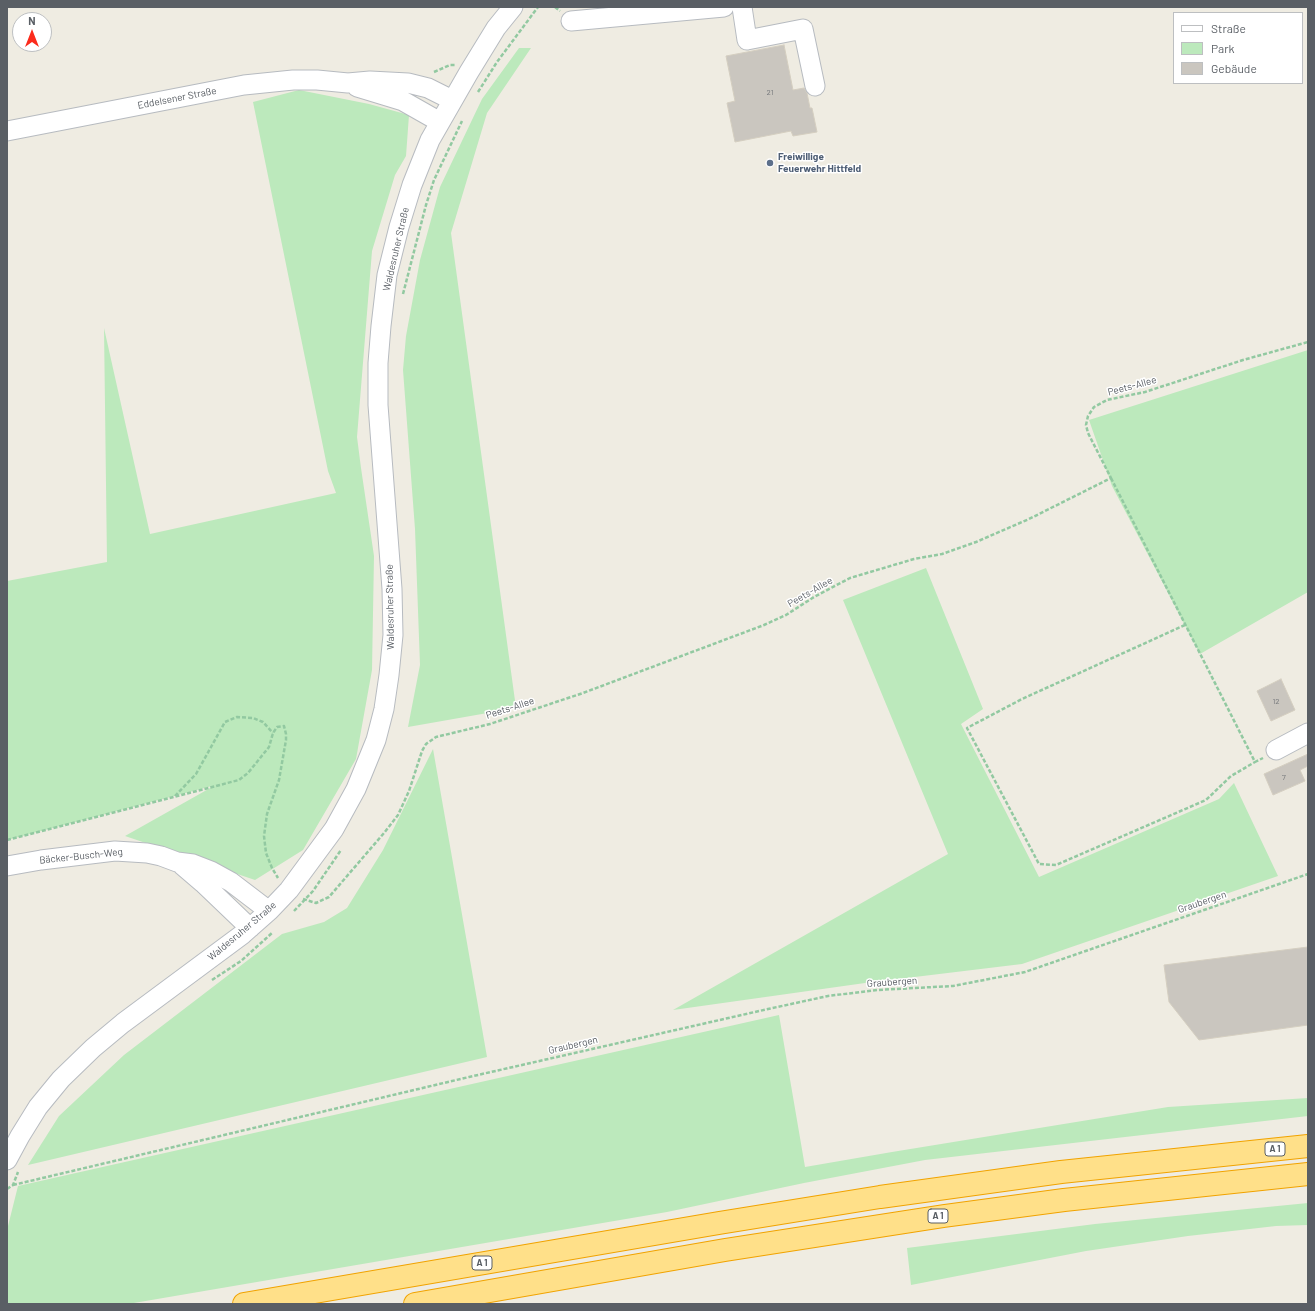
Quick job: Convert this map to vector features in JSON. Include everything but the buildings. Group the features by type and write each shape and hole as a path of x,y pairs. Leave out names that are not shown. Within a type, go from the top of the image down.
{"highway":[{"name":"A 1","path":"244,1304 711,1224 880,1197 1061,1172 1308,1146"},
{"name":"A 1","path":"416,1304 725,1250 944,1216 1064,1200 1308,1174"},
{"path":"1282,1177 1308,1180"}],"street":[{"name":"Waldesruher Straße","path":"13,1165 20,1136 38,1107 62,1079 93,1048 123,1023 191,974 250,928 269,911 289,890 334,829 356,789 376,740 384,709 393,635 392,589 378,404 378,363 388,274 399,227 412,185 430,140 452,100 496,28 513,7"},
{"path":"571,21 724,7"},
{"path":"742,7 747,40 803,29 814,86"},
{"name":"Eddelsener Straße","path":"7,131 244,85 293,80 317,80 348,83 370,81 408,83 428,88 452,100"},
{"name":"Eddelsener Straße","path":"348,83 403,101 440,122"},
{"path":"1276,750 1308,734"},
{"name":"Bäcker-Busch-Weg","path":"7,866 41,860 115,851 147,853 177,862 193,864 211,871 232,882 269,911"},
{"name":"Bäcker-Busch-Weg","path":"177,862 203,883 250,928"}],"path":[{"path":"477,95 501,56 538,7"},
{"path":"402,295 434,180 462,120"},
{"name":"Peets-Allee","path":"305,900 316,903 329,897 384,833 398,815 410,791 422,751 426,744 436,737 490,724 584,693 764,625 786,615 814,597 850,578 914,559 942,554 976,542 1029,519 1111,478 1088,433 1086,425 1088,416 1094,407 1107,400 1144,392 1243,360 1308,342"},
{"path":"1111,478 1255,762"},
{"path":"1185,625 1022,699 967,728 1039,864 1056,865 1206,800 1231,776 1276,750"},
{"path":"174,797 196,774 224,722 237,717 253,718 263,722 273,733"},
{"path":"7,840 239,780 248,773 269,747 273,733 277,727 284,726 286,740 279,780 267,814 264,836 266,853 279,880"},
{"path":"292,913 305,900 326,874 344,846"},
{"name":"Graubergen","path":"13,1185 469,1077 828,996 878,990 953,986 1026,972 1308,874"},
{"path":"209,982 241,961 276,929"},
{"path":"7,1189 13,1185 13,1165"}],"green space":[{"path":"519,48 531,48 487,113 451,233 516,708 408,727 420,665 415,529 403,370 406,336 420,260 440,187 482,99"},
{"path":"299,90 369,104 409,115 406,156 395,175 372,251 357,437 374,556 372,670 356,759 303,850 255,880 125,836 212,786 7,840 7,581 107,562 104,328 150,534 336,493 328,471 253,102"},
{"path":"1308,350 1308,592 1200,654 1112,486 1089,420"},
{"path":"926,568 983,709 961,724 1039,877 1219,799 1234,783 1278,876 1022,964 865,983 673,1010 948,854 843,600"},
{"path":"433,749 487,1057 28,1165 59,1116 124,1055 282,934 324,922 347,908 383,850"},
{"path":"779,1015 805,1167 1168,1107 1308,1098 1308,1116 925,1160 804,1183 667,1212 128,1304 7,1304 7,1230 18,1186"},
{"path":"1308,1203 1308,1225 1276,1226 1188,1236 1086,1251 911,1285 907,1248 1095,1224"}],"place":[{"name":"Freiwillige Feuerwehr Hittfeld","path":"770,163"}]}
